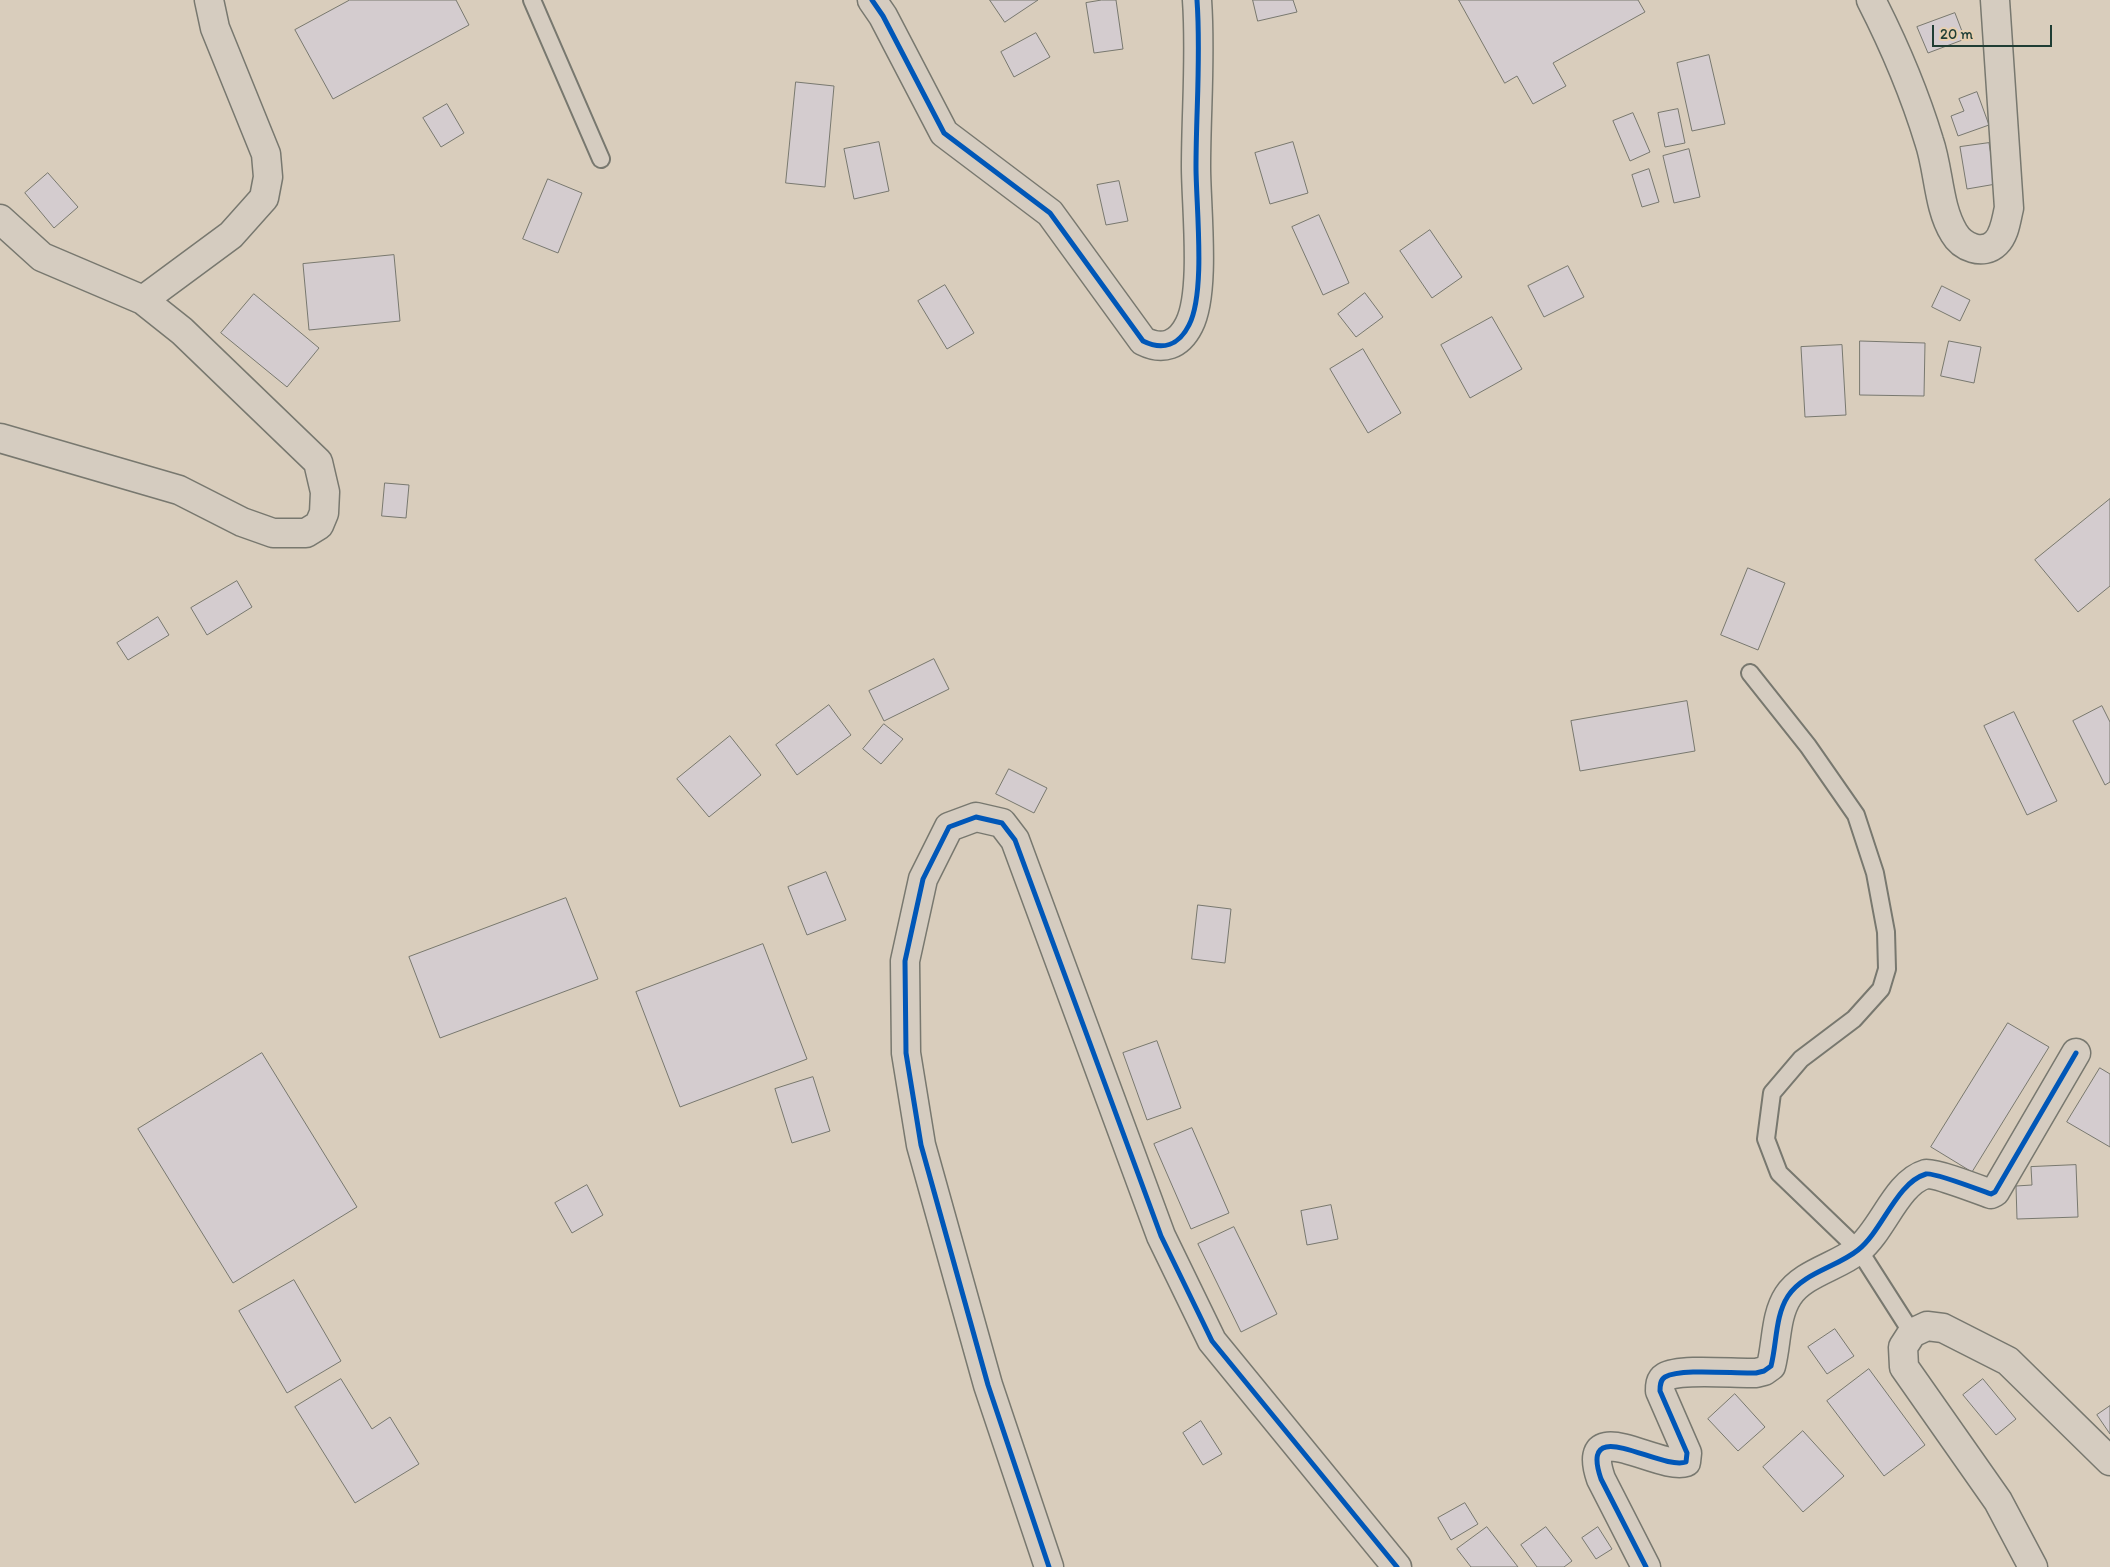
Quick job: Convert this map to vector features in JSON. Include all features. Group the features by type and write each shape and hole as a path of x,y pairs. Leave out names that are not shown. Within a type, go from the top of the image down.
{"street":[{"path":"143,300 231,235 264,198 268,177 266,154 215,28 209,0"},
{"path":"872,0 883,16 944,133 1050,213 1143,341 1154,346 1176,343 1184,335 1190,323 1198,283 1196,167 1200,32 1197,0"},
{"path":"1871,0 1895,46 1930,142 1948,219 1954,235 1968,247 1981,250 1995,244 2005,229 2009,208 1995,0"},
{"path":"0,219 42,257 143,300 182,331 318,462 325,492 324,513 319,524 306,533 273,532 242,522 179,490 0,438"},
{"path":"1049,1567 988,1384 924,1155 906,1053 905,961 923,879 949,826 976,817 1002,823 1015,840 1161,1236 1212,1340 1397,1567"},
{"path":"1646,1567 1601,1478 1595,1456 1598,1450 1604,1446 1615,1446 1673,1463 1686,1462 1687,1453 1660,1391 1661,1381 1671,1375 1689,1373 1746,1374 1764,1371 1771,1366 1782,1305 1790,1293 1801,1282 1859,1250 1877,1230 1905,1187 1915,1178 1928,1173 1991,1194 1998,1189 2076,1053"},
{"path":"2033,1567 1998,1501 1904,1367 1903,1346 1912,1332 1927,1326 1943,1328 2008,1360 2110,1461"}],"lane":[{"path":"532,0 601,159"},
{"path":"1750,673 1808,746 1856,815 1875,872 1886,932 1887,960 1887,969 1881,988 1854,1018 1801,1059 1772,1093 1766,1138 1779,1172 1859,1250 1912,1332"}],"building":[{"path":"350,0 456,0 469,25 333,99 295,30"},
{"path":"990,0 1038,0 1005,22"},
{"path":"1116,0 1123,49 1094,53 1086,3"},
{"path":"1253,0 1293,0 1297,12 1258,21"},
{"path":"1459,0 1638,0 1645,12 1553,63 1566,86 1533,104 1517,76 1505,83"},
{"path":"1955,13 1965,39 1928,53 1917,27"},
{"path":"1036,33 1050,57 1014,77 1001,52"},
{"path":"1709,55 1725,124 1692,131 1677,63"},
{"path":"796,82 834,86 825,187 786,183"},
{"path":"1977,92 1989,125 1958,136 1951,116 1964,111 1959,99"},
{"path":"447,104 464,133 441,147 423,118"},
{"path":"1678,109 1685,143 1665,147 1658,113"},
{"path":"1633,113 1650,152 1630,161 1613,121"},
{"path":"879,142 889,191 854,199 844,149"},
{"path":"1293,142 1308,193 1270,204 1255,153"},
{"path":"1989,143 1996,184 1967,189 1960,147"},
{"path":"1689,149 1700,197 1674,203 1663,156"},
{"path":"1649,169 1659,202 1642,207 1632,175"},
{"path":"48,173 78,207 54,228 25,193"},
{"path":"548,179 582,193 558,253 523,239"},
{"path":"1119,181 1128,221 1106,225 1097,185"},
{"path":"1319,215 1349,283 1323,295 1292,227"},
{"path":"1430,230 1462,277 1432,298 1400,251"},
{"path":"394,255 400,321 309,330 303,264"},
{"path":"1568,266 1584,297 1544,317 1528,286"},
{"path":"945,285 974,333 947,349 918,301"},
{"path":"1942,286 1970,300 1960,321 1932,307"},
{"path":"1365,293 1383,317 1356,337 1338,314"},
{"path":"254,294 319,348 287,387 221,333"},
{"path":"1492,317 1522,369 1470,398 1441,345"},
{"path":"1860,341 1925,343 1924,396 1860,395"},
{"path":"1949,341 1981,347 1974,383 1941,376"},
{"path":"1842,345 1846,415 1805,417 1801,347"},
{"path":"1363,349 1401,413 1368,433 1330,369"},
{"path":"385,483 409,485 406,518 382,516"},
{"path":"2110,499 2110,586 2078,612 2035,560"},
{"path":"1748,568 1785,583 1758,650 1721,635"},
{"path":"237,581 252,607 207,635 191,608"},
{"path":"158,617 169,635 128,660 117,643"},
{"path":"934,659 949,689 884,721 869,691"},
{"path":"1687,701 1695,751 1580,771 1571,721"},
{"path":"829,705 851,735 797,775 776,745"},
{"path":"2102,706 2110,722 2110,782 2105,785 2073,721"},
{"path":"2014,712 2057,801 2027,815 1984,726"},
{"path":"884,724 903,739 881,764 863,749"},
{"path":"730,736 761,775 709,817 677,779"},
{"path":"1009,769 1047,788 1034,813 996,794"},
{"path":"826,872 846,920 807,935 788,887"},
{"path":"566,898 598,979 440,1038 409,957"},
{"path":"1198,905 1231,909 1225,963 1192,959"},
{"path":"763,944 807,1059 680,1107 636,992"},
{"path":"2008,1023 2049,1047 1972,1172 1931,1147"},
{"path":"1157,1041 1181,1108 1147,1120 1123,1053"},
{"path":"262,1053 357,1207 233,1283 138,1129"},
{"path":"2100,1068 2110,1074 2110,1147 2067,1122"},
{"path":"813,1077 830,1131 792,1143 775,1089"},
{"path":"1192,1128 1229,1213 1191,1229 1154,1144"},
{"path":"2076,1165 2078,1217 2017,1219 2016,1186 2032,1185 2031,1167"},
{"path":"587,1185 603,1215 572,1233 555,1203"},
{"path":"1331,1205 1338,1239 1307,1245 1301,1211"},
{"path":"1234,1227 1277,1314 1241,1332 1198,1244"},
{"path":"294,1280 341,1361 287,1393 239,1311"},
{"path":"1835,1329 1854,1356 1827,1374 1808,1347"},
{"path":"1869,1369 1925,1445 1884,1476 1827,1401"},
{"path":"341,1379 372,1429 390,1417 419,1464 355,1503 295,1407"},
{"path":"1983,1379 2016,1419 1996,1435 1963,1395"},
{"path":"1735,1394 1765,1427 1738,1451 1708,1419"},
{"path":"2110,1406 2110,1434 2097,1415"},
{"path":"1201,1421 1222,1454 1203,1465 1183,1433"},
{"path":"1803,1431 1844,1476 1803,1512 1763,1467"},
{"path":"1465,1503 1478,1524 1451,1540 1438,1518"},
{"path":"1487,1527 1518,1567 1471,1567 1457,1549"},
{"path":"1546,1527 1572,1561 1564,1567 1537,1567 1521,1545"},
{"path":"1598,1527 1612,1549 1596,1559 1582,1538"}],"cycle path":[{"path":"872,0 883,16 944,133 1050,213 1143,341 1157,346 1170,344 1185,332 1194,310 1197,292 1199,271 1196,167 1197,0"},
{"path":"1049,1567 988,1385 921,1145 906,1053 905,961 923,879 949,827 976,817 1002,823 1015,840 1161,1236 1212,1341 1397,1567"},
{"path":"1646,1567 1601,1479 1597,1459 1601,1449 1611,1447 1625,1449 1674,1463 1686,1462 1687,1453 1660,1391 1663,1378 1683,1373 1756,1373 1764,1371 1771,1366 1778,1321 1784,1304 1794,1288 1802,1281 1858,1250 1875,1231 1906,1187 1915,1179 1930,1174 1991,1194 1995,1192 2076,1053"}]}
